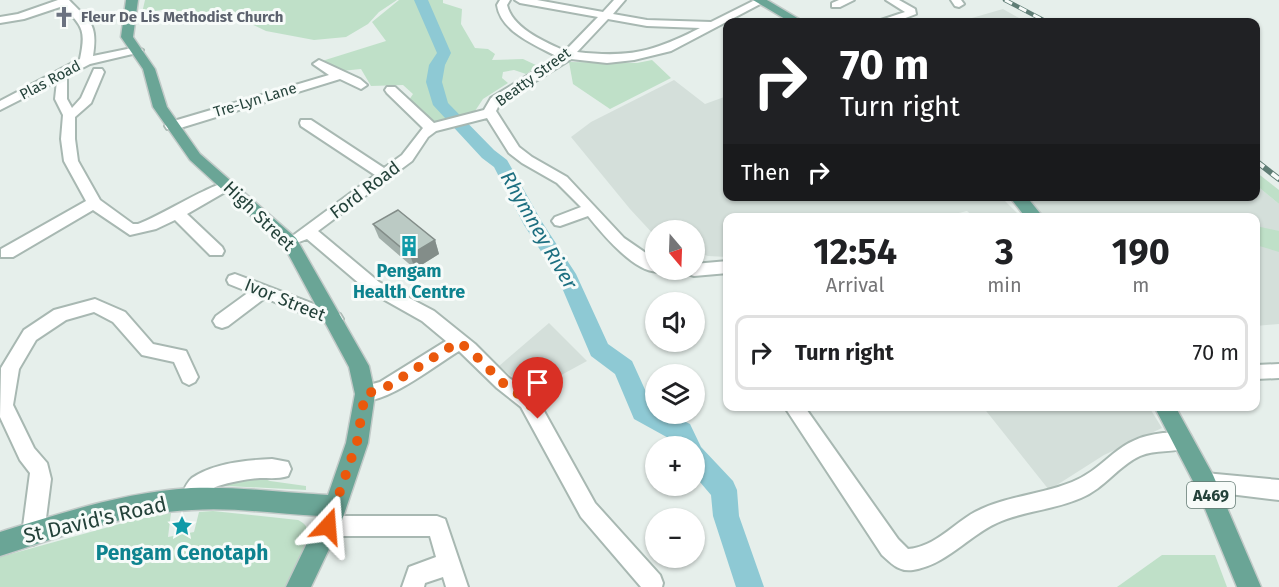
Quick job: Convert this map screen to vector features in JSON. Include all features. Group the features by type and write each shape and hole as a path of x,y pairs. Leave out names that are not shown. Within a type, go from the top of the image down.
{"main road":[{"name":"High Street","path":"132,0 127,37 150,69 160,107 195,157 290,242 359,366 365,394"},
{"path":"761,0 791,18"},
{"path":"1021,201 1032,213"},
{"path":"298,587 332,516 357,442 365,394"},
{"name":"A469","path":"1167,411 1205,482 1249,587"},
{"name":"St David's Road","path":"0,544 110,512 190,499 222,498 332,516"}],"street":[{"path":"505,0 502,10 512,26 567,56 608,59 651,54 679,44 723,20"},
{"path":"520,0 660,24 714,25"},
{"name":"Beatty Street","path":"435,128 483,115 495,101 567,56 603,15 620,0"},
{"path":"727,18 761,0"},
{"path":"836,5 849,0"},
{"path":"891,0 910,11 911,14 898,18"},
{"path":"0,20 20,17 64,1 88,26 90,39 86,61"},
{"name":"Plas Road","path":"0,106 86,61 137,50"},
{"path":"319,64 338,76 351,78 361,86"},
{"path":"69,115 80,111 85,104 98,72"},
{"path":"61,75 63,79 60,99 69,115 68,139 71,161 94,203 130,230 136,231 156,224 226,185"},
{"name":"Tre-Lyn Lane","path":"172,126 338,76"},
{"path":"391,90 435,128"},
{"path":"483,115 497,119 512,148 523,158 567,183 616,241 645,262"},
{"path":"306,123 386,175"},
{"name":"Ford Road","path":"290,242 308,232 386,175 407,158 423,134 435,128"},
{"path":"7,253 94,203"},
{"path":"560,221 591,209"},
{"path":"176,212 216,251"},
{"path":"308,232 374,286 428,316 469,349 503,383 528,401 588,510 652,583"},
{"path":"705,269 723,267"},
{"name":"Ivor Street","path":"235,280 334,319"},
{"path":"222,321 263,291"},
{"path":"33,534 40,470 27,454 4,405 10,368 30,335 60,315 95,305 119,317 148,350 180,356 189,377"},
{"path":"365,394 385,388 458,342"},
{"path":"1260,372 1279,371"},
{"path":"796,411 890,547 904,560 915,560 928,555 982,519 1087,486 1131,451 1155,442 1183,441"},
{"path":"190,499 195,488 209,480 263,468 281,469"},
{"path":"1205,482 1279,490"},
{"path":"332,516 437,526 457,587"},
{"path":"412,587 417,575 449,564"}],"shaded area":[{"path":"1003,9 1019,18 972,18"},
{"path":"674,80 705,104 723,97 723,201 1005,201 1017,213 969,213 967,211 959,213 723,213 723,257 708,256 705,255 705,220 645,220 645,225 571,137 591,122"},
{"path":"1260,188 1279,204 1279,324 1260,326 1260,213 1040,213 1029,201 1260,201"},
{"path":"549,323 587,361 530,392 499,366"},
{"path":"986,411 1151,411 1162,428 1104,455 1049,490"}],"green space":[{"path":"145,0 397,0 379,12 368,24 346,37 314,40 266,31 235,16 213,11 176,17 162,10 142,13"},
{"path":"399,0 443,0 443,3 462,9 461,24 475,48 488,49 495,54 492,60 523,59 538,66 526,74 514,70 503,72 502,78 508,83 483,99 473,114 436,123 409,100 413,94 403,85 371,86 361,69 341,71 322,61 386,41 372,22"},
{"path":"652,60 671,78 610,109 573,84 569,62 637,63"},
{"path":"1260,175 1279,190 1279,204 1260,188"},
{"path":"1260,227 1279,231 1279,252 1260,246"},
{"path":"255,475 270,481 306,486 306,490 208,485"},
{"path":"213,511 298,520 307,527 306,543 285,587 0,587 0,557 134,520 171,513 168,537 194,532 199,512"},
{"path":"1162,555 1215,555 1227,587 1117,587"}],"building":[{"path":"398,210 435,240 410,255 373,224"}],"waterway":[{"name":"Rhymney River","path":"421,0 444,53 437,65 434,82 441,105 488,154 501,164 534,225 566,274 599,350 624,368 643,412 681,432 683,436"},
{"name":"Rhymney River","path":"705,468 724,490 726,516 750,587"}],"railway":[{"path":"1005,0 1039,18"},
{"path":"1260,164 1279,179"}],"place":[{"name":"Fleur De Lis Methodist Church","path":"64,17"},
{"name":"Pengam Health Centre","path":"409,246"},
{"name":"Pengam Cenotaph","path":"182,526"}],"route":[{"path":"328,526 357,442 364,412 365,394 385,388 458,342 469,349 503,383 528,401 538,419"}]}
